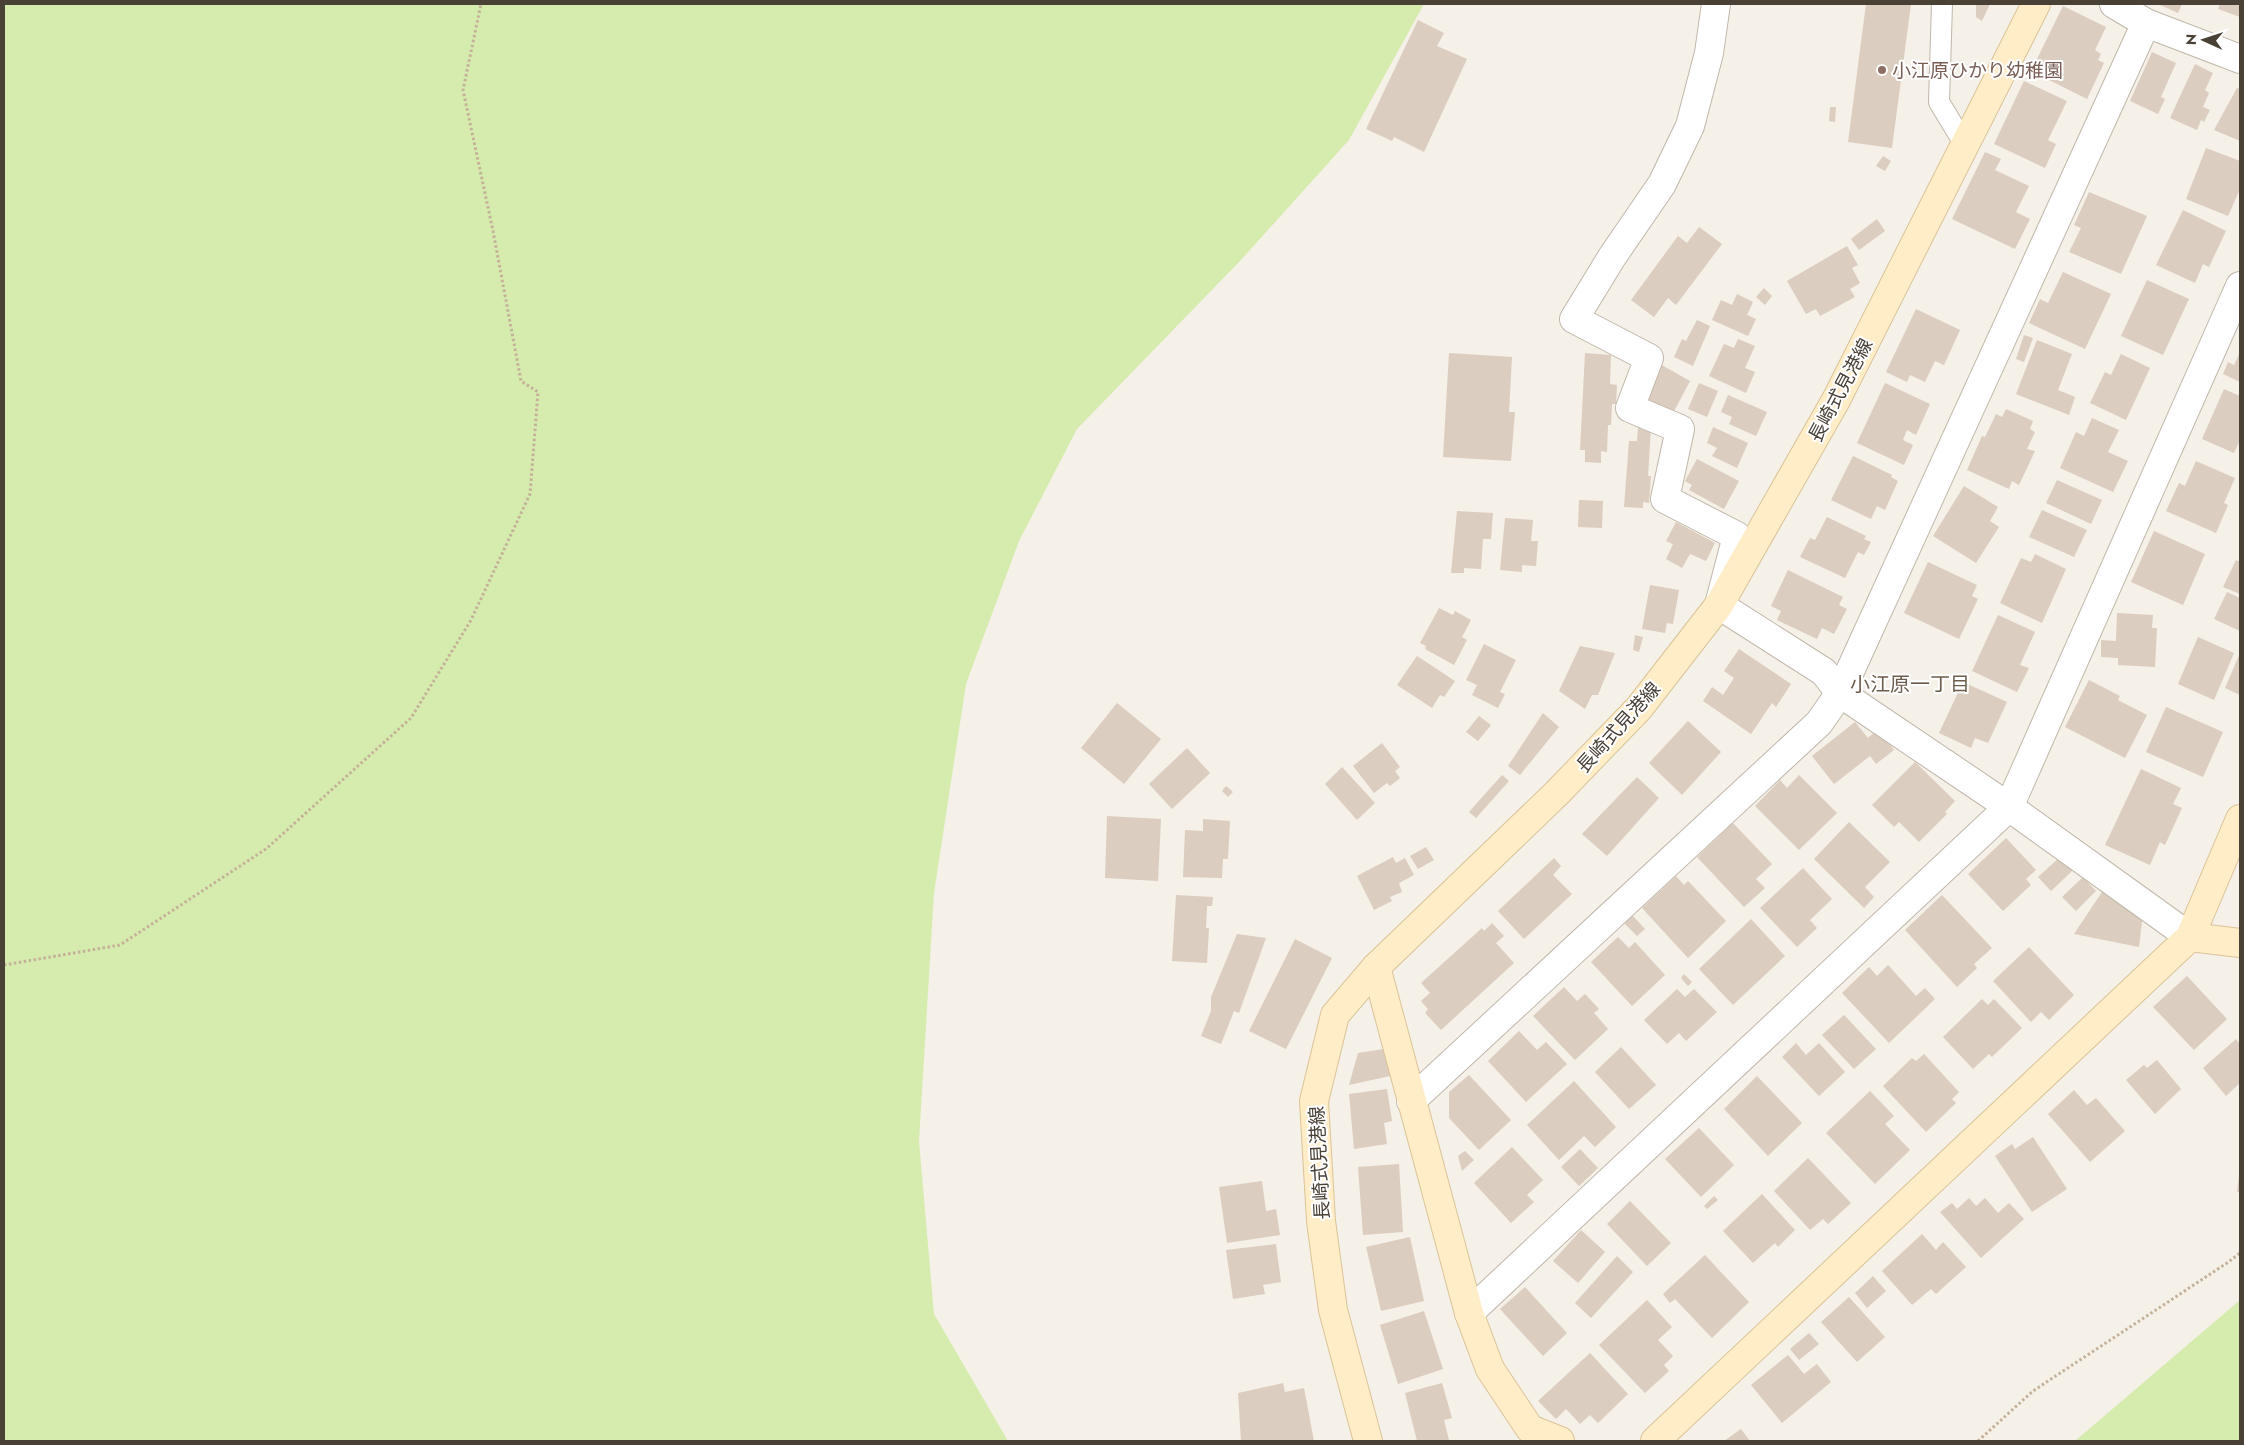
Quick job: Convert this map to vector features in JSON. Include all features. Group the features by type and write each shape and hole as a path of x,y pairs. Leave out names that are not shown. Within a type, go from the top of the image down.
{"main road":[{"name":"長崎式見港線","path":"1368,1441 1333,1310 1321,1221 1314,1102 1335,1015 1376,967 1556,794 1639,708 1719,605 1836,400 2036,4"},
{"path":"1655,1441 2190,937 2240,819"},
{"path":"2190,937 2240,943"},
{"path":"1376,967 1469,1313 1490,1369 1530,1428 1560,1441"}],"street":[{"path":"1716,4 1709,53 1690,126 1662,184 1612,257 1574,318 1649,358 1630,408 1680,429 1665,498 1737,536 1719,605 1824,672 1840,693 2009,807 2190,937"},
{"path":"2114,4 2146,23 2240,59"},
{"path":"1411,1102 1819,723 1840,693 2146,23"},
{"path":"1469,1313 2009,807 2240,286"}],"lane":[{"path":"1942,4 1938,102 1965,145"}],"path":[{"path":"4,965 120,945 266,849 411,718 471,620 530,494 538,392 521,381 493,231 463,90 481,4"},
{"path":"1978,1441 2033,1390 2219,1269 2240,1253"}],"green space":[{"path":"4,4 1424,4 1349,140 1240,261 1077,429 1019,541 966,684 934,893 919,1141 934,1314 1008,1441 4,1441"},
{"path":"2240,1300 2240,1441 2075,1441"}],"building":[{"path":"1866,4 1911,4 1892,148 1848,142"},
{"path":"1976,4 1990,4 1982,21 1976,17"},
{"path":"2158,4 2182,4 2178,13"},
{"path":"2220,4 2240,4 2240,17 2218,9"},
{"path":"2063,6 2106,27 2095,50 2101,54 2098,60 2104,63 2087,99 2027,69 2032,59 2036,61"},
{"path":"1418,20 1444,33 1437,46 1467,59 1424,152 1394,137 1392,141 1366,129"},
{"path":"2152,52 2176,63 2161,97 2165,99 2158,114 2130,101"},
{"path":"2195,64 2213,73 2205,90 2209,93 2203,107 2210,110 2204,122 2201,120 2197,130 2170,118"},
{"path":"2024,81 2067,101 2048,140 2056,144 2045,168 1994,144"},
{"path":"2237,88 2240,89 2240,141 2214,130"},
{"path":"1830,107 1836,107 1835,122 1829,121"},
{"path":"2206,148 2240,161 2240,189 2228,216 2186,199"},
{"path":"1985,152 2001,159 1995,170 2029,186 2016,212 2030,219 2015,249 1952,219"},
{"path":"1883,156 1891,161 1885,171 1876,166"},
{"path":"2089,192 2147,216 2121,274 2069,252 2081,228 2074,225"},
{"path":"2183,210 2226,231 2209,267 2203,264 2195,283 2156,265"},
{"path":"1877,219 1885,231 1859,250 1851,239"},
{"path":"1699,227 1722,244 1676,305 1668,298 1654,317 1631,300 1678,236 1687,243"},
{"path":"1847,246 1858,265 1852,268 1860,283 1850,289 1855,297 1820,316 1816,309 1806,314 1787,281"},
{"path":"2063,272 2111,294 2085,349 2029,323 2040,299 2048,303"},
{"path":"2147,280 2189,299 2163,355 2121,336"},
{"path":"1764,288 1772,296 1765,305 1756,297"},
{"path":"1737,294 1753,302 1747,315 1756,319 1748,336 1712,320 1721,300 1732,305"},
{"path":"1916,309 1960,330 1944,365 1935,361 1925,382 1910,375 1907,382 1886,372"},
{"path":"1697,320 1710,326 1693,366 1674,357 1682,339 1686,341"},
{"path":"2024,335 2033,338 2024,362 2016,359"},
{"path":"1738,339 1755,346 1745,368 1755,372 1746,393 1709,376 1724,344 1734,348"},
{"path":"2037,340 2072,354 2058,390 2075,397 2069,415 2016,394"},
{"path":"2240,352 2240,382 2223,374 2228,362 2234,365"},
{"path":"1449,353 1512,357 1509,412 1515,412 1511,461 1443,457"},
{"path":"1585,353 1611,355 1610,384 1617,385 1616,404 1612,404 1611,425 1608,425 1607,452 1601,451 1601,463 1585,462 1585,450 1580,450"},
{"path":"2121,354 2150,368 2126,420 2090,403 2105,372 2111,375"},
{"path":"1660,364 1690,381 1671,417 1641,400"},
{"path":"1699,383 1718,391 1707,417 1688,409"},
{"path":"1885,383 1930,404 1916,435 1907,430 1903,440 1913,445 1904,465 1857,443"},
{"path":"2224,389 2240,396 2240,440 2234,453 2202,439"},
{"path":"1728,395 1767,412 1756,436 1729,424 1732,417 1721,412"},
{"path":"2006,409 2033,421 2030,429 2035,432 2027,449 2035,451 2019,485 2012,481 2009,489 1967,470 1982,436 1985,437 1996,414 2002,417"},
{"path":"2092,418 2119,430 2108,452 2128,461 2113,492 2060,468 2076,432 2084,436"},
{"path":"1638,427 1651,428 1648,476 1651,476 1649,503 1643,502 1643,508 1624,507 1629,441 1637,441"},
{"path":"1713,427 1748,443 1737,468 1712,456 1717,448 1707,443"},
{"path":"1853,456 1892,475 1891,477 1898,481 1885,510 1877,506 1871,519 1831,500"},
{"path":"1697,459 1739,481 1724,509 1689,490 1692,485 1685,481"},
{"path":"2196,461 2235,478 2224,503 2228,505 2216,533 2166,511 2179,483 2185,486"},
{"path":"2057,480 2102,500 2091,524 2046,503"},
{"path":"1964,486 1998,507 1990,521 1999,527 1976,563 1933,536"},
{"path":"1579,500 1603,501 1602,528 1578,527"},
{"path":"2042,510 2087,530 2074,557 2029,537"},
{"path":"1457,511 1493,513 1491,539 1483,539 1481,569 1464,568 1464,573 1451,573"},
{"path":"1827,517 1866,536 1864,539 1871,542 1864,555 1858,552 1845,578 1800,557 1810,538 1815,540"},
{"path":"1505,518 1533,520 1531,541 1538,541 1536,566 1522,565 1522,572 1500,570"},
{"path":"1676,522 1715,543 1706,561 1690,554 1682,568 1666,559 1673,544 1666,541"},
{"path":"2154,531 2205,554 2183,605 2131,582"},
{"path":"2035,554 2066,569 2042,623 2000,603 2021,558 2031,562"},
{"path":"2236,560 2240,562 2240,594 2223,587"},
{"path":"1928,562 1977,585 1972,596 1978,599 1959,639 1904,613"},
{"path":"1788,570 1843,597 1839,605 1847,609 1834,634 1822,628 1817,639 1777,620 1781,611 1771,606"},
{"path":"1650,585 1679,590 1673,624 1667,623 1665,633 1642,629"},
{"path":"2227,592 2240,598 2240,631 2214,619"},
{"path":"1439,608 1453,615 1455,611 1471,620 1462,637 1467,640 1454,665 1425,649 1426,646 1420,643"},
{"path":"2117,613 2153,615 2152,628 2157,628 2155,667 2118,665 2118,658 2101,657 2101,640 2116,641"},
{"path":"1998,615 2035,632 2020,665 2029,668 2017,692 1972,671"},
{"path":"1635,635 1643,637 1639,652 1633,650"},
{"path":"2198,637 2234,653 2214,700 2178,684"},
{"path":"1484,644 1516,660 1500,692 1505,694 1498,708 1472,695 1477,685 1466,680"},
{"path":"1580,646 1615,653 1598,695 1592,695 1585,709 1559,691"},
{"path":"1739,649 1791,684 1776,707 1772,703 1751,734 1703,701 1712,687 1723,695 1734,678 1724,671"},
{"path":"2240,653 2240,695 2225,688"},
{"path":"1417,656 1455,681 1444,697 1440,695 1432,708 1397,685"},
{"path":"2089,680 2120,696 2118,700 2147,715 2125,758 2065,727"},
{"path":"1963,682 2007,702 1988,743 1975,738 1971,748 1939,733"},
{"path":"1117,703 1161,739 1124,784 1081,748"},
{"path":"2166,707 2223,732 2203,777 2146,752"},
{"path":"1543,713 1559,727 1520,775 1508,766"},
{"path":"1479,716 1491,725 1478,741 1466,732"},
{"path":"1688,721 1721,752 1682,795 1649,763"},
{"path":"1855,722 1868,738 1878,729 1894,750 1876,764 1870,756 1834,784 1812,756"},
{"path":"1382,743 1400,767 1395,771 1400,778 1390,786 1387,783 1374,793 1353,766"},
{"path":"1187,748 1210,773 1172,809 1149,784"},
{"path":"1915,762 1955,801 1945,812 1947,814 1919,842 1899,822 1894,827 1872,805"},
{"path":"1342,767 1375,803 1357,820 1325,784"},
{"path":"2141,769 2181,788 2173,804 2182,808 2165,845 2160,842 2150,865 2105,845"},
{"path":"1502,775 1509,781 1476,818 1469,812"},
{"path":"1799,775 1837,813 1799,850 1755,806 1780,780 1787,788"},
{"path":"1637,777 1659,798 1607,856 1582,834"},
{"path":"1226,786 1233,792 1228,797 1222,791"},
{"path":"1107,816 1161,819 1158,881 1105,878"},
{"path":"1203,819 1230,821 1228,859 1223,859 1222,878 1183,877 1185,830 1203,831"},
{"path":"1849,822 1890,862 1865,887 1874,897 1864,908 1814,859"},
{"path":"1733,823 1772,864 1756,879 1765,888 1744,907 1697,857"},
{"path":"2006,838 2036,870 2026,879 2031,885 2003,911 1968,874"},
{"path":"1426,847 1434,860 1418,869 1410,856"},
{"path":"1393,857 1396,863 1405,858 1414,875 1399,883 1402,892 1390,897 1392,901 1374,910 1357,876"},
{"path":"2060,857 2073,870 2051,891 2038,877"},
{"path":"1554,858 1561,866 1553,875 1572,894 1524,939 1498,911"},
{"path":"1803,868 1832,899 1810,920 1817,928 1797,947 1760,908"},
{"path":"1676,876 1684,885 1688,881 1726,921 1688,958 1642,908"},
{"path":"2083,877 2096,891 2076,911 2062,897"},
{"path":"2104,889 2143,913 2139,947 2074,934"},
{"path":"1176,895 1213,897 1212,906 1207,906 1206,928 1209,928 1207,963 1172,961"},
{"path":"1942,895 1992,948 1974,964 1977,968 1957,987 1905,930"},
{"path":"1632,915 1645,929 1637,936 1623,922"},
{"path":"1751,919 1785,956 1733,1005 1699,969"},
{"path":"1492,923 1504,936 1496,943 1514,963 1441,1030 1425,1013 1428,1009 1421,1001 1430,993 1421,983 1482,928 1484,931"},
{"path":"1237,934 1266,938 1239,1013 1234,1011 1221,1044 1201,1036 1211,1011 1211,997"},
{"path":"1618,937 1629,948 1635,942 1665,975 1632,1006 1591,962"},
{"path":"1295,939 1332,958 1286,1049 1249,1031"},
{"path":"2029,947 2074,995 2049,1020 2041,1012 2031,1022 1993,981"},
{"path":"1888,965 1916,996 1925,988 1935,999 1889,1043 1842,993 1869,967 1877,976"},
{"path":"1684,974 1692,982 1688,986 1681,978"},
{"path":"2187,976 2227,1019 2194,1050 2153,1007"},
{"path":"1564,987 1577,1001 1585,994 1599,1009 1594,1013 1608,1029 1575,1060 1533,1016"},
{"path":"1677,989 1685,997 1694,989 1717,1012 1686,1041 1679,1033 1667,1044 1644,1020"},
{"path":"1982,999 1988,1005 1994,999 2022,1028 1992,1057 1989,1054 1973,1069 1943,1037"},
{"path":"1844,1015 1876,1049 1854,1069 1822,1035"},
{"path":"1519,1031 1537,1050 1546,1042 1567,1064 1526,1102 1488,1061"},
{"path":"2236,1039 2240,1044 2240,1083 2226,1096 2203,1068"},
{"path":"1796,1043 1806,1055 1819,1043 1845,1072 1819,1096 1782,1057"},
{"path":"1621,1047 1656,1085 1629,1109 1595,1072"},
{"path":"1384,1049 1390,1076 1349,1085 1358,1053"},
{"path":"1924,1054 1959,1092 1952,1099 1956,1103 1926,1132 1883,1086 1912,1058 1916,1061"},
{"path":"2157,1060 2181,1089 2155,1114 2126,1080 2144,1065 2147,1068"},
{"path":"1469,1075 1511,1120 1479,1150 1449,1118 1449,1092"},
{"path":"1757,1076 1802,1123 1768,1156 1724,1109"},
{"path":"1574,1081 1616,1127 1595,1147 1584,1136 1559,1160 1527,1125"},
{"path":"1387,1089 1392,1121 1384,1123 1387,1144 1354,1149 1349,1094"},
{"path":"2074,1090 2087,1105 2096,1098 2125,1131 2090,1162 2048,1114"},
{"path":"1870,1091 1894,1116 1885,1124 1910,1150 1875,1184 1826,1133"},
{"path":"1699,1128 1734,1165 1701,1197 1665,1159"},
{"path":"2033,1137 2067,1189 2032,1212 1995,1156 2012,1144 2015,1149"},
{"path":"1512,1147 1543,1180 1527,1195 1534,1202 1511,1223 1474,1183"},
{"path":"1580,1149 1598,1168 1579,1186 1561,1167"},
{"path":"1465,1151 1474,1160 1462,1171 1458,1156"},
{"path":"1808,1158 1851,1203 1828,1224 1823,1219 1810,1230 1774,1191"},
{"path":"1399,1164 1403,1232 1363,1235 1358,1167"},
{"path":"2239,1175 2240,1192 2237,1192"},
{"path":"1262,1181 1266,1211 1276,1209 1280,1235 1227,1243 1219,1187"},
{"path":"1762,1194 1795,1230 1778,1247 1775,1243 1753,1263 1723,1231"},
{"path":"1714,1196 1718,1200 1707,1209 1704,1206"},
{"path":"1969,1198 1976,1206 1985,1198 1998,1213 2009,1203 2024,1219 1981,1258 1940,1212 1952,1203 1957,1209"},
{"path":"1630,1201 1671,1243 1647,1266 1607,1224"},
{"path":"1581,1230 1605,1252 1578,1283 1553,1261"},
{"path":"1922,1234 1936,1250 1943,1242 1966,1267 1936,1294 1931,1289 1912,1305 1882,1271"},
{"path":"1410,1237 1424,1301 1381,1311 1366,1247"},
{"path":"1276,1244 1281,1282 1263,1285 1265,1294 1233,1299 1226,1250"},
{"path":"1705,1255 1749,1302 1712,1338 1675,1299 1670,1303 1663,1294"},
{"path":"1617,1256 1633,1272 1591,1318 1575,1303"},
{"path":"1873,1276 1886,1291 1867,1308 1855,1293"},
{"path":"1525,1287 1567,1333 1543,1356 1500,1309"},
{"path":"1849,1297 1885,1337 1857,1362 1821,1322"},
{"path":"1647,1300 1672,1327 1658,1340 1673,1356 1664,1365 1669,1371 1645,1393 1599,1345"},
{"path":"1424,1311 1443,1369 1398,1384 1380,1325"},
{"path":"1809,1333 1819,1344 1799,1360 1790,1349"},
{"path":"1590,1353 1628,1394 1598,1423 1590,1415 1580,1424 1566,1409 1556,1419 1538,1401"},
{"path":"1788,1355 1804,1374 1817,1364 1831,1382 1782,1423 1751,1385"},
{"path":"1283,1383 1285,1392 1304,1388 1314,1441 1241,1441 1238,1393"},
{"path":"1442,1383 1452,1418 1444,1420 1449,1440 1417,1441 1405,1393"},
{"path":"1741,1429 1750,1441 1724,1441"}],"place":[{"name":"小江原ひかり幼稚園","path":"1882,70"}],"district":[{"name":"小江原一丁目","path":"1910,684"}]}
